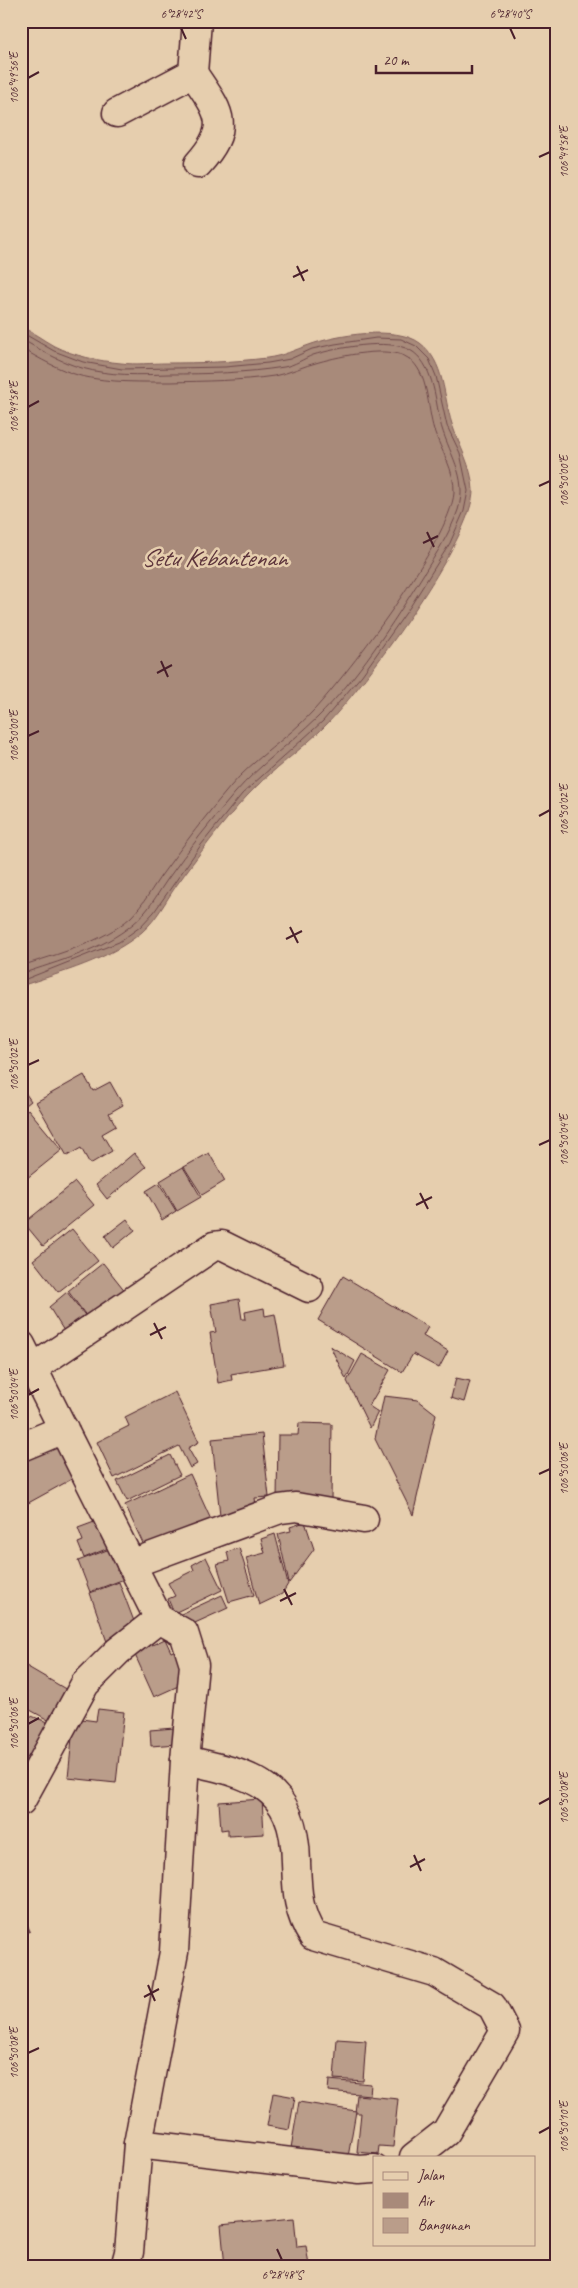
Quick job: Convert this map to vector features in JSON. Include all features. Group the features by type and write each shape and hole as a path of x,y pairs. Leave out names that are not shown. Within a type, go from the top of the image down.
{"street":[{"path":"197,21 193,73 208,95 220,124 220,131 214,146 198,164"},
{"path":"117,113 193,73"},
{"path":"125,2267 129,2252 138,2144 174,1952 185,1760 194,1665 184,1633 159,1618 27,1356 214,1246 222,1245 308,1288"},
{"path":"21,1447 64,1429"},
{"path":"132,1564 280,1509 296,1507 364,1519"},
{"path":"21,1801 85,1684 118,1652 159,1618"},
{"path":"185,1760 237,1772 260,1783 279,1799 287,1812 296,1857 297,1892 300,1911 313,1936 434,1972 482,1999 492,2006 499,2016 505,2031 446,2132 415,2156"},
{"path":"138,2144 360,2170 373,2169"}],"water":[{"name":"Setu Kebantenan","path":"21,327 70,353 95,359 132,364 216,362 267,358 321,341 350,335 381,333 396,334 409,338 420,343 428,351 439,370 452,424 468,464 473,490 468,512 456,542 414,611 365,679 327,724 266,777 237,807 201,852 147,927 129,942 100,958 21,986"}],"building":[{"path":"84,1075 93,1091 110,1082 123,1105 109,1113 116,1126 102,1134 112,1151 90,1164 81,1148 67,1156 36,1102"},
{"path":"21,1087 31,1101 21,1109"},
{"path":"28,1109 62,1150 21,1183 21,1115"},
{"path":"134,1153 146,1167 107,1199 96,1185"},
{"path":"209,1153 225,1181 202,1195 184,1167"},
{"path":"183,1167 201,1197 177,1211 160,1181"},
{"path":"75,1182 94,1205 43,1246 24,1223"},
{"path":"159,1183 176,1211 162,1220 146,1191"},
{"path":"127,1219 135,1230 113,1248 105,1236"},
{"path":"72,1229 98,1261 58,1292 33,1260"},
{"path":"103,1263 126,1292 90,1321 68,1291"},
{"path":"343,1276 428,1327 423,1336 448,1351 439,1368 413,1354 402,1372 318,1320"},
{"path":"67,1292 91,1323 69,1339 49,1307"},
{"path":"239,1299 242,1319 246,1319 245,1312 264,1308 265,1316 275,1314 284,1365 231,1374 232,1380 218,1383 210,1333 216,1332 211,1304"},
{"path":"330,1346 355,1361 346,1379"},
{"path":"362,1354 390,1370 369,1406 378,1412 370,1428 347,1381"},
{"path":"456,1378 470,1381 464,1402 451,1398"},
{"path":"175,1392 199,1442 188,1448 197,1464 190,1468 179,1446 114,1478 97,1442 129,1426 125,1417"},
{"path":"384,1396 418,1400 436,1414 413,1515 375,1439"},
{"path":"299,1423 332,1424 331,1500 277,1499 278,1435 298,1435"},
{"path":"262,1434 269,1497 255,1498 257,1512 220,1516 212,1439"},
{"path":"61,1438 81,1474 21,1507 21,1461"},
{"path":"170,1455 180,1475 127,1501 117,1481"},
{"path":"190,1474 213,1524 148,1554 125,1505"},
{"path":"97,1521 116,1545 84,1558 78,1543 83,1541 78,1528"},
{"path":"305,1522 314,1549 289,1583 278,1534 291,1531 290,1527"},
{"path":"275,1534 288,1584 282,1594 259,1605 246,1558 265,1553 261,1539"},
{"path":"115,1547 127,1578 90,1592 78,1561"},
{"path":"239,1548 254,1595 229,1602 217,1564 229,1561 227,1552"},
{"path":"206,1557 222,1590 174,1613 168,1599 175,1596 168,1583 194,1570 192,1565"},
{"path":"119,1582 137,1629 107,1642 90,1593"},
{"path":"222,1595 228,1608 186,1627 181,1614"},
{"path":"149,1638 152,1645 165,1639 171,1652 180,1648 189,1667 180,1671 185,1683 154,1697 131,1646"},
{"path":"21,1663 69,1691 52,1722 21,1705"},
{"path":"98,1709 124,1712 116,1783 68,1778 74,1718 96,1721"},
{"path":"21,1712 47,1722 30,1763 21,1759"},
{"path":"174,1728 176,1744 151,1746 150,1730"},
{"path":"262,1799 264,1834 228,1836 228,1829 221,1830 219,1802"},
{"path":"21,1911 30,1931 21,1935"},
{"path":"337,2039 366,2041 363,2081 334,2079"},
{"path":"329,2080 371,2084 370,2095 328,2091"},
{"path":"273,2093 295,2097 289,2130 267,2126"},
{"path":"357,2095 398,2099 393,2147 379,2146 378,2154 357,2152 361,2113 355,2113"},
{"path":"299,2102 356,2111 348,2157 291,2148"},
{"path":"294,2217 297,2247 306,2246 309,2266 225,2267 221,2225"}]}
